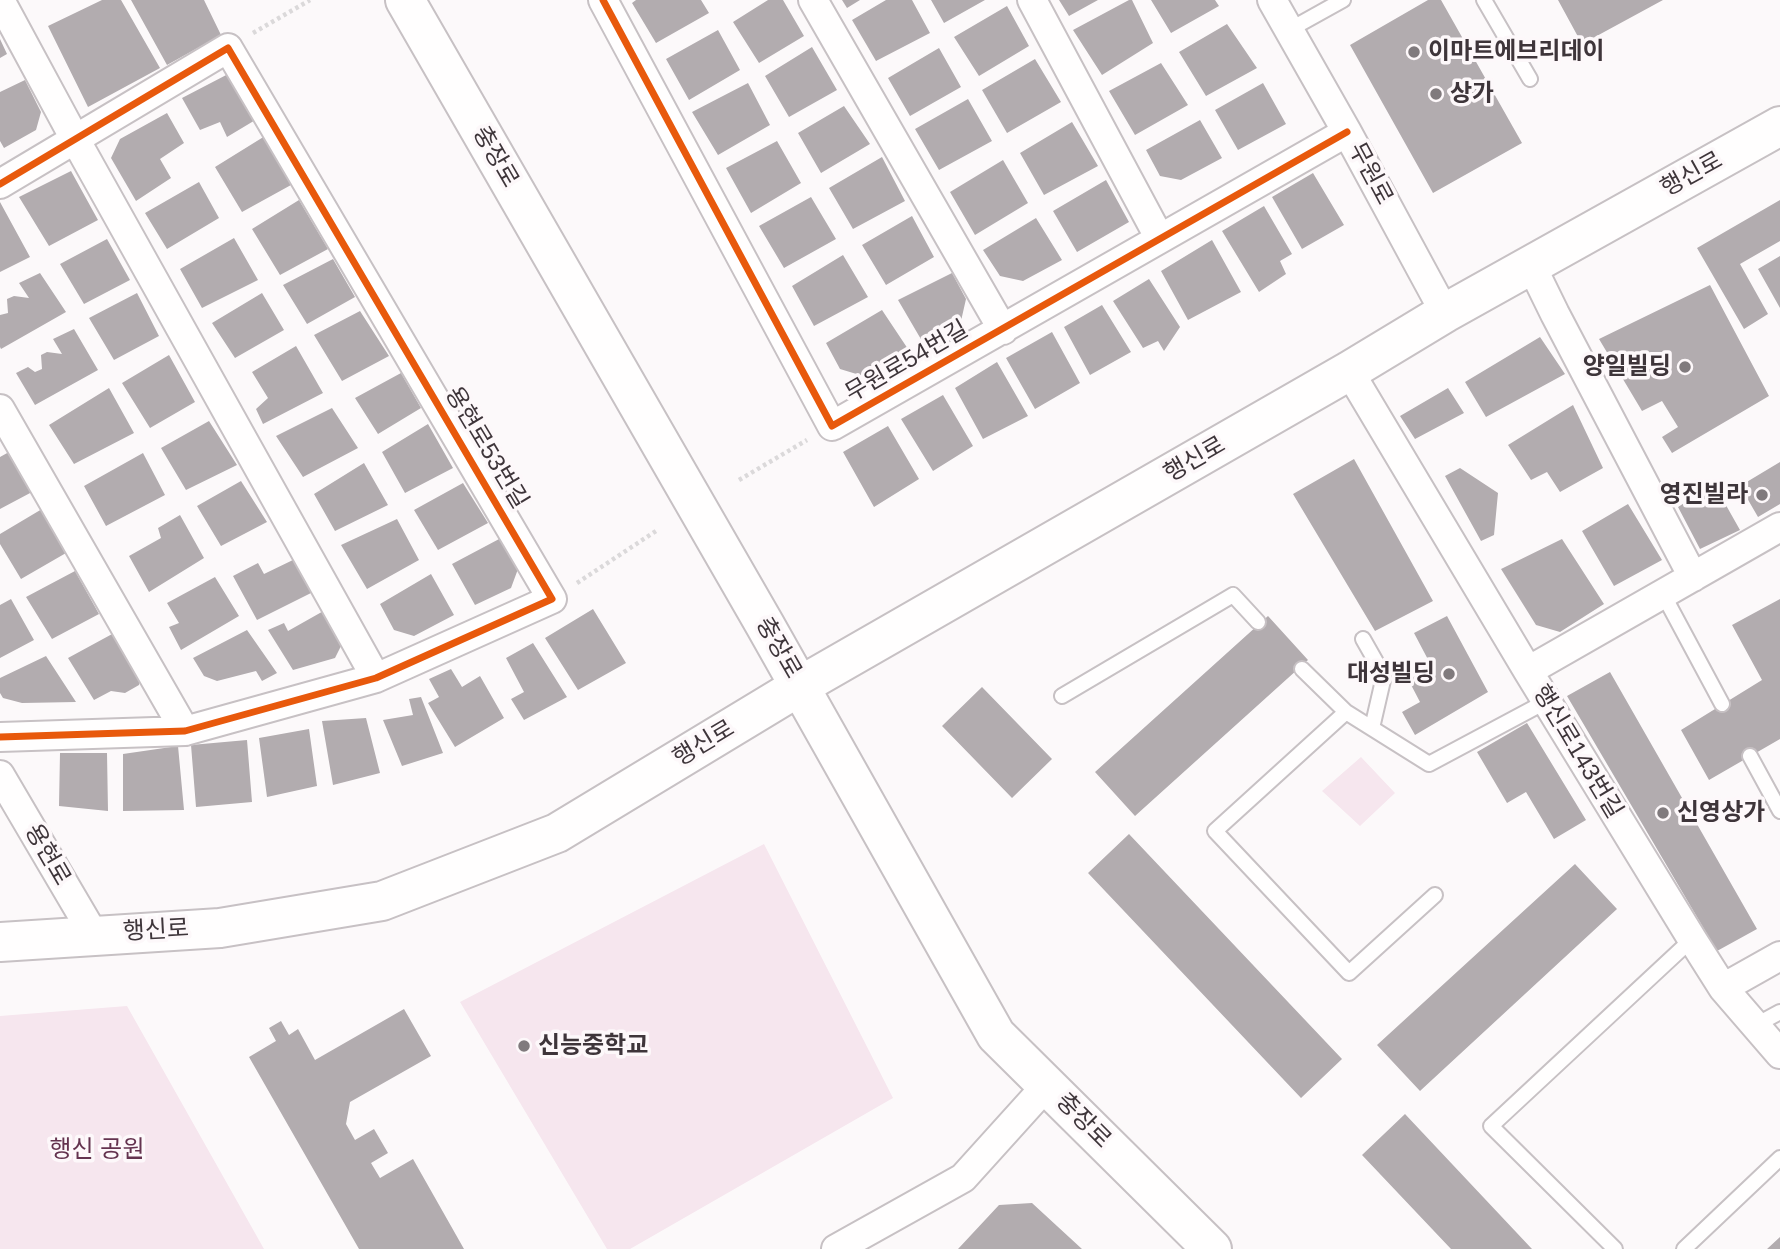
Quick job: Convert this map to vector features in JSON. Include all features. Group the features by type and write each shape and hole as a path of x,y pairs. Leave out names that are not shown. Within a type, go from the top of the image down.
{"main road":[{"name":"충장로","path":"405,0 800,686 996,1035 1212,1249"},
{"name":"행신로","path":"0,942 220,928 382,901 557,833 800,686 1349,372 1445,313 1780,126"}],"street":[{"path":"0,0 376,678"},
{"name":"무원로54번길","path":"603,0 832,426 1347,132"},
{"name":"무원로54번길","path":"813,0 1003,330"},
{"path":"1032,0 1160,239"},
{"name":"무원로","path":"1272,0 1445,313"},
{"path":"0,184 228,48"},
{"name":"용현로53번길","path":"228,48 552,599"},
{"path":"1531,265 1693,577"},
{"path":"1349,372 1528,671"},
{"path":"0,409 185,731"},
{"name":"행신로143번길","path":"1780,527 1528,671 1723,988 1768,1019 1780,1054"},
{"path":"0,737 185,731 376,678 552,599"},
{"name":"용현로","path":"0,775 94,935"},
{"path":"1723,988 1780,956"},
{"path":"836,1249 963,1178 1047,1085"}],"lane":[{"path":"1289,30 1343,0"},
{"path":"1484,0 1530,79"},
{"path":"1663,594 1722,704"},
{"path":"1062,696 1233,595 1258,622"},
{"path":"1363,639 1384,676 1372,728"},
{"path":"1302,669 1346,712 1429,764 1546,701"},
{"path":"1346,712 1215,831 1349,973 1435,895"},
{"path":"1750,757 1780,811"},
{"path":"1615,1249 1491,1126 1692,939"},
{"path":"1684,1249 1780,1158"}],"path":[{"path":"228,48 310,0"},
{"path":"738,480 832,426"},
{"path":"552,599 656,531"}],"green space":[{"path":"1361,757 1395,793 1360,826 1322,791"},
{"path":"764,844 893,1098 630,1249 607,1249 460,1002"},
{"name":"행신 공원","path":"127,1006 264,1249 0,1249 0,1016"}],"building":[{"path":"102,0 121,0 160,68 88,107 48,26"},
{"path":"131,0 204,0 221,35 167,65"},
{"path":"636,0 701,0 709,13 656,43 632,3"},
{"path":"768,0 783,0 804,36 759,63 733,22"},
{"path":"842,0 860,0 847,8"},
{"path":"886,0 912,0 930,33 876,61 852,20"},
{"path":"931,0 985,0 944,23"},
{"path":"1059,0 1098,0 1069,16"},
{"path":"1132,0 1153,43 1102,75 1073,30"},
{"path":"1151,0 1215,0 1219,6 1171,33"},
{"name":"상가","path":"1428,0 1441,0 1522,143 1433,193 1350,45"},
{"path":"1558,0 1663,0 1582,44"},
{"path":"1007,6 1029,46 979,76 954,37"},
{"path":"1227,24 1257,68 1206,96 1179,52"},
{"path":"718,30 740,70 689,100 666,59"},
{"path":"0,39 7,54 0,58"},
{"path":"812,47 837,90 789,117 765,76"},
{"path":"939,48 961,87 910,116 888,78"},
{"path":"1035,59 1061,102 1007,133 982,90"},
{"path":"1161,63 1188,105 1135,135 1109,91"},
{"path":"232,72 257,119 227,137 220,122 200,130 182,98"},
{"path":"25,80 41,112 36,130 4,148 0,141 0,92"},
{"path":"748,83 770,125 718,155 692,112"},
{"path":"1263,83 1286,124 1238,150 1215,110"},
{"path":"968,99 992,141 939,170 915,129"},
{"path":"844,106 870,144 821,173 798,133"},
{"path":"167,113 184,143 160,159 171,178 136,201 111,158 120,139"},
{"path":"1200,120 1222,158 1181,180 1160,176 1146,150"},
{"path":"1072,122 1098,166 1044,195 1020,153"},
{"path":"265,136 291,185 242,212 215,167"},
{"path":"777,141 801,183 751,213 726,168"},
{"path":"882,157 905,201 853,229 829,188"},
{"path":"1003,160 1028,203 975,235 950,192"},
{"path":"71,171 98,220 49,246 19,197"},
{"path":"1313,173 1344,225 1302,249 1272,197"},
{"path":"1106,180 1129,222 1077,252 1053,211"},
{"path":"199,182 219,218 167,249 145,213"},
{"path":"811,197 836,239 784,268 759,226"},
{"path":"299,200 328,249 280,275 252,229"},
{"path":"1780,200 1780,241 1740,264 1768,314 1744,329 1697,248"},
{"path":"0,202 30,257 0,272"},
{"path":"1264,206 1292,254 1280,261 1286,274 1259,292 1222,231"},
{"path":"912,216 934,257 886,285 862,245"},
{"path":"1036,218 1062,260 1023,281 1000,276 983,250"},
{"path":"234,238 258,280 202,308 180,269"},
{"path":"107,239 130,280 84,304 60,264"},
{"path":"1212,240 1241,292 1188,320 1161,271"},
{"path":"843,255 868,297 814,326 792,286"},
{"path":"1780,256 1780,308 1758,269"},
{"path":"333,259 355,297 307,324 283,285"},
{"path":"40,273 66,312 1,349 0,315 8,313 7,299 14,296 29,298 19,283"},
{"path":"952,273 966,299 961,321 922,341 898,300"},
{"path":"1149,279 1180,327 1164,351 1158,341 1143,348 1113,301"},
{"name":"양일빌딩","path":"1710,285 1769,396 1672,453 1662,437 1678,427 1662,401 1642,411 1599,339"},
{"path":"137,293 159,336 114,360 89,318"},
{"path":"262,293 284,330 235,358 212,323"},
{"path":"1102,305 1131,352 1090,375 1064,327"},
{"path":"882,310 908,349 863,376 840,369 826,343"},
{"path":"360,311 389,356 342,381 314,335"},
{"path":"74,329 98,370 35,405 16,373 28,367 35,372 42,369 41,355 47,352 62,354 53,339"},
{"path":"1052,332 1080,383 1035,409 1006,358"},
{"path":"1540,337 1565,374 1486,417 1465,382"},
{"path":"296,346 323,393 263,424 256,409 268,398 252,372"},
{"path":"169,355 195,402 150,428 122,383"},
{"path":"997,362 1028,416 983,439 955,388"},
{"path":"401,373 421,408 378,434 355,398"},
{"path":"109,388 134,433 74,464 49,425"},
{"path":"1448,388 1464,413 1415,439 1400,416"},
{"path":"943,395 973,446 933,471 901,419"},
{"path":"1573,405 1603,468 1560,492 1547,472 1531,480 1508,445"},
{"path":"332,408 358,448 303,477 276,436"},
{"path":"209,421 237,465 186,490 161,448"},
{"path":"428,424 453,468 405,493 382,452"},
{"path":"888,426 919,479 874,507 843,452"},
{"path":"9,452 32,492 0,509 0,457"},
{"path":"143,453 165,495 106,526 84,486"},
{"path":"1354,459 1433,601 1375,631 1293,494"},
{"name":"영진빌라","path":"1780,462 1780,504 1758,517 1740,486"},
{"path":"364,463 388,505 335,531 314,494"},
{"path":"1460,468 1498,493 1494,535 1481,541 1445,476"},
{"path":"241,481 267,522 221,546 197,506"},
{"path":"463,483 488,523 438,550 414,510"},
{"path":"1714,484 1740,530 1700,549 1678,507"},
{"path":"1628,504 1662,560 1614,586 1582,531"},
{"path":"42,509 66,553 21,579 0,544 0,534"},
{"path":"180,515 204,558 149,592 129,556 161,538 158,528"},
{"path":"397,519 419,560 367,589 341,545"},
{"path":"501,538 518,569 511,588 475,605 452,564"},
{"path":"1562,539 1604,604 1560,632 1536,625 1501,569"},
{"path":"295,559 313,592 257,620 233,576 258,563 264,574"},
{"path":"75,571 99,614 52,639 26,597"},
{"path":"431,574 454,615 414,636 394,630 380,604"},
{"path":"215,577 239,616 181,650 169,627 179,623 167,603"},
{"path":"11,599 34,640 0,658 0,605"},
{"path":"1780,599 1780,739 1709,780 1681,730 1762,680 1732,625"},
{"path":"327,609 344,640 335,658 293,670 268,630 284,623 288,631"},
{"path":"593,609 626,663 578,690 545,638"},
{"path":"1268,616 1308,660 1135,816 1095,772"},
{"name":"대성빌딩","path":"1447,616 1488,692 1415,735 1402,712 1420,702 1408,679 1433,669 1414,633"},
{"path":"247,630 277,673 262,681 256,671 217,681 204,676 193,658"},
{"path":"114,633 141,674 139,685 125,693 111,691 94,700 68,658"},
{"path":"533,643 567,697 524,720 511,699 524,692 506,658"},
{"path":"46,656 76,702 22,703 3,698 0,693 0,678"},
{"path":"451,669 462,687 480,676 504,718 455,747 428,703 439,697 429,679"},
{"name":"신영상가","path":"1610,672 1757,929 1717,951 1567,696"},
{"path":"982,687 1052,759 1012,798 942,726"},
{"path":"421,697 443,753 402,766 383,720 413,715 409,699"},
{"path":"366,718 380,773 333,785 322,721"},
{"path":"1527,723 1586,820 1554,839 1526,792 1507,803 1477,752"},
{"path":"309,729 317,786 267,797 259,738"},
{"path":"247,740 252,802 196,807 191,745"},
{"path":"178,746 184,810 123,811 123,754"},
{"path":"60,753 107,753 108,811 59,806"},
{"path":"1129,834 1342,1059 1301,1098 1088,873"},
{"path":"1575,864 1617,909 1420,1091 1377,1045"},
{"path":"404,1009 431,1056 350,1102 346,1124 355,1140 374,1129 388,1153 371,1163 380,1178 413,1159 464,1249 359,1249 249,1057 276,1041 269,1028 281,1021 289,1035 298,1029 315,1060"},
{"path":"1405,1114 1532,1249 1451,1249 1362,1155"},
{"path":"1032,1203 1082,1249 958,1249 999,1205"},
{"path":"1780,1237 1780,1249 1767,1249"}],"cycle path":[{"path":"603,0 832,426 1347,132"},
{"path":"0,184 228,48 552,599 376,678 185,731 0,737"}],"place":[{"name":"이마트에브리데이","path":"1414,52"},
{"name":"상가","path":"1436,94"},
{"name":"양일빌딩","path":"1685,367"},
{"name":"영진빌라","path":"1762,495"},
{"name":"대성빌딩","path":"1449,674"},
{"name":"신영상가","path":"1663,813"},
{"name":"신능중학교","path":"524,1046"}]}
